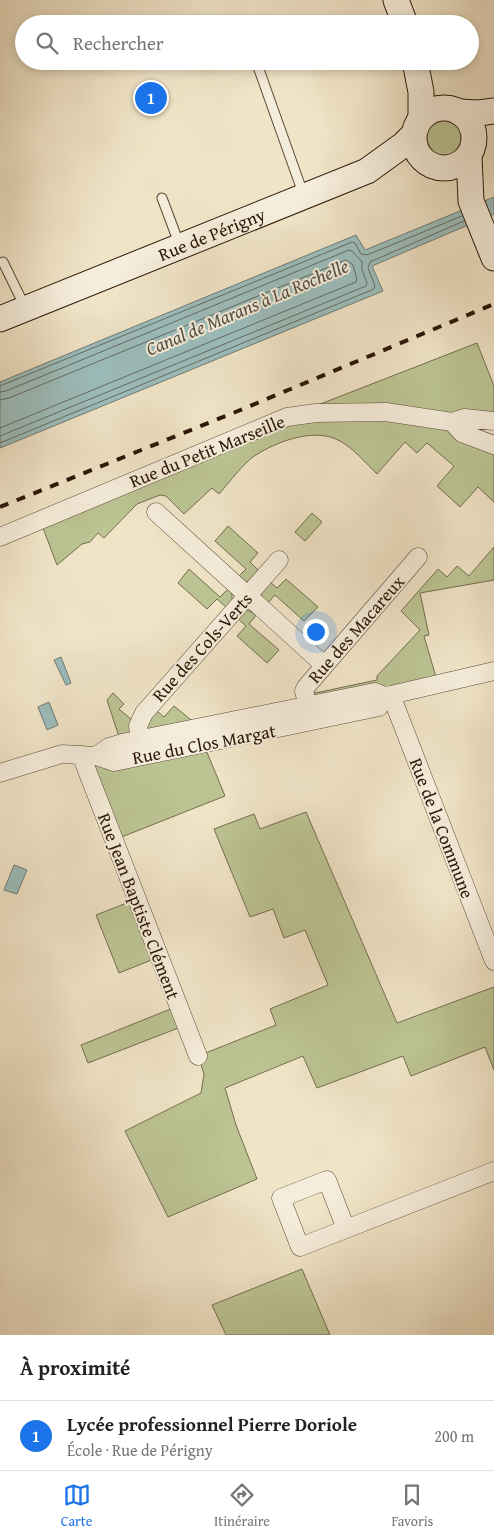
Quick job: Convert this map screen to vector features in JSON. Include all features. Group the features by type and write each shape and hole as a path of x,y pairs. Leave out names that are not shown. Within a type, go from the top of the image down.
{"street":[{"path":"396,0 402,15"},
{"path":"417,70 421,92 414,145 424,162 433,167 453,168 462,163 479,139"},
{"path":"428,70 455,110 467,118 479,139 471,201"},
{"path":"417,126 430,111 440,108 479,113 494,111"},
{"name":"Rue de Périgny","path":"0,319 367,171 403,145 417,126"},
{"path":"443,169 471,201 493,253"},
{"name":"Rue du Petit Marseille","path":"0,537 287,417 316,413 386,412 452,422 464,418 494,421"},
{"name":"Rue du Petit Marseille","path":"452,422 462,433 494,445"},
{"path":"156,512 324,665"},
{"name":"Rue des Macareux","path":"310,714 304,691 306,687 418,556"},
{"name":"Rue des Cols-Verts","path":"140,740 138,726 144,713 279,560"},
{"name":"Rue du Clos Margat","path":"0,773 62,754 89,755 114,762 310,714 374,692 388,695 494,671"},
{"name":"Rue de la Commune","path":"388,695 494,961"},
{"name":"Rue du Clos Margat","path":"89,755 109,747 140,740 310,714"},
{"name":"Rue Jean Baptiste Clément","path":"89,755 198,1056"},
{"path":"346,1229 494,1171"}],"lane":[{"path":"259,70 304,196"},
{"path":"162,198 180,246"},
{"path":"3,262 26,308"}],"green space":[{"path":"444,113 453,115 461,120 466,128 468,137 466,146 461,154 453,159 444,161 435,159 427,154 422,146 420,137 422,128 427,120 435,115"},
{"path":"477,343 494,386 494,421 452,422 494,445 494,502 478,487 460,507 437,486 454,466 427,443 417,453 405,442 377,474 355,452 340,441 319,435 308,436 275,445 256,455 242,467 219,494 212,488 184,514 166,496 160,495 137,504 104,538 98,533 90,542 82,544 57,565 40,520 287,417"},
{"path":"312,513 322,522 305,541 295,532"},
{"path":"228,526 258,553 250,562 261,573 253,582 242,581 237,578 246,569 215,541"},
{"path":"494,547 494,580 420,593 429,635 424,636 438,684 204,745 225,796 114,840 81,755 121,743 107,700 113,693 124,704 119,709 138,725 150,705 164,717 174,706 201,728 307,706 306,687 315,693 377,680 377,676 420,630 401,611 438,569 447,577 457,566 469,576"},
{"path":"189,569 220,597 228,589 232,592 232,602 227,608 217,599 207,609 178,583"},
{"path":"286,579 318,607 304,621 275,595 266,605 261,594 269,581 277,588"},
{"path":"246,610 257,614 249,624 279,650 267,663 237,636 246,626 236,617"},
{"path":"306,812 397,1023 494,987 494,1070 485,1047 411,1076 403,1056 317,1088 303,1056 225,1088 236,1125 257,1179 168,1217 125,1131 201,1093 204,1074 198,1056 276,1025 270,1009 328,985 305,930 284,938 273,909 250,917 214,829 254,814 260,829"},
{"path":"137,899 159,957 119,973 96,915"},
{"path":"178,1006 186,1025 88,1063 81,1045"},
{"path":"302,1269 330,1335 226,1335 212,1305"}],"water":[{"name":"Canal de Marans à La Rochelle","path":"494,197 494,214 372,266 383,291 0,448 0,382 356,235 365,250"},
{"path":"61,657 71,683 66,685 54,660"},
{"path":"49,702 58,725 47,730 38,707"},
{"path":"14,865 27,870 17,894 4,890"}],"railway":[{"path":"0,507 238,411 494,304"}],"place":[{"name":"Lycée professionnel Pierre Doriole","path":"151,98"}]}
